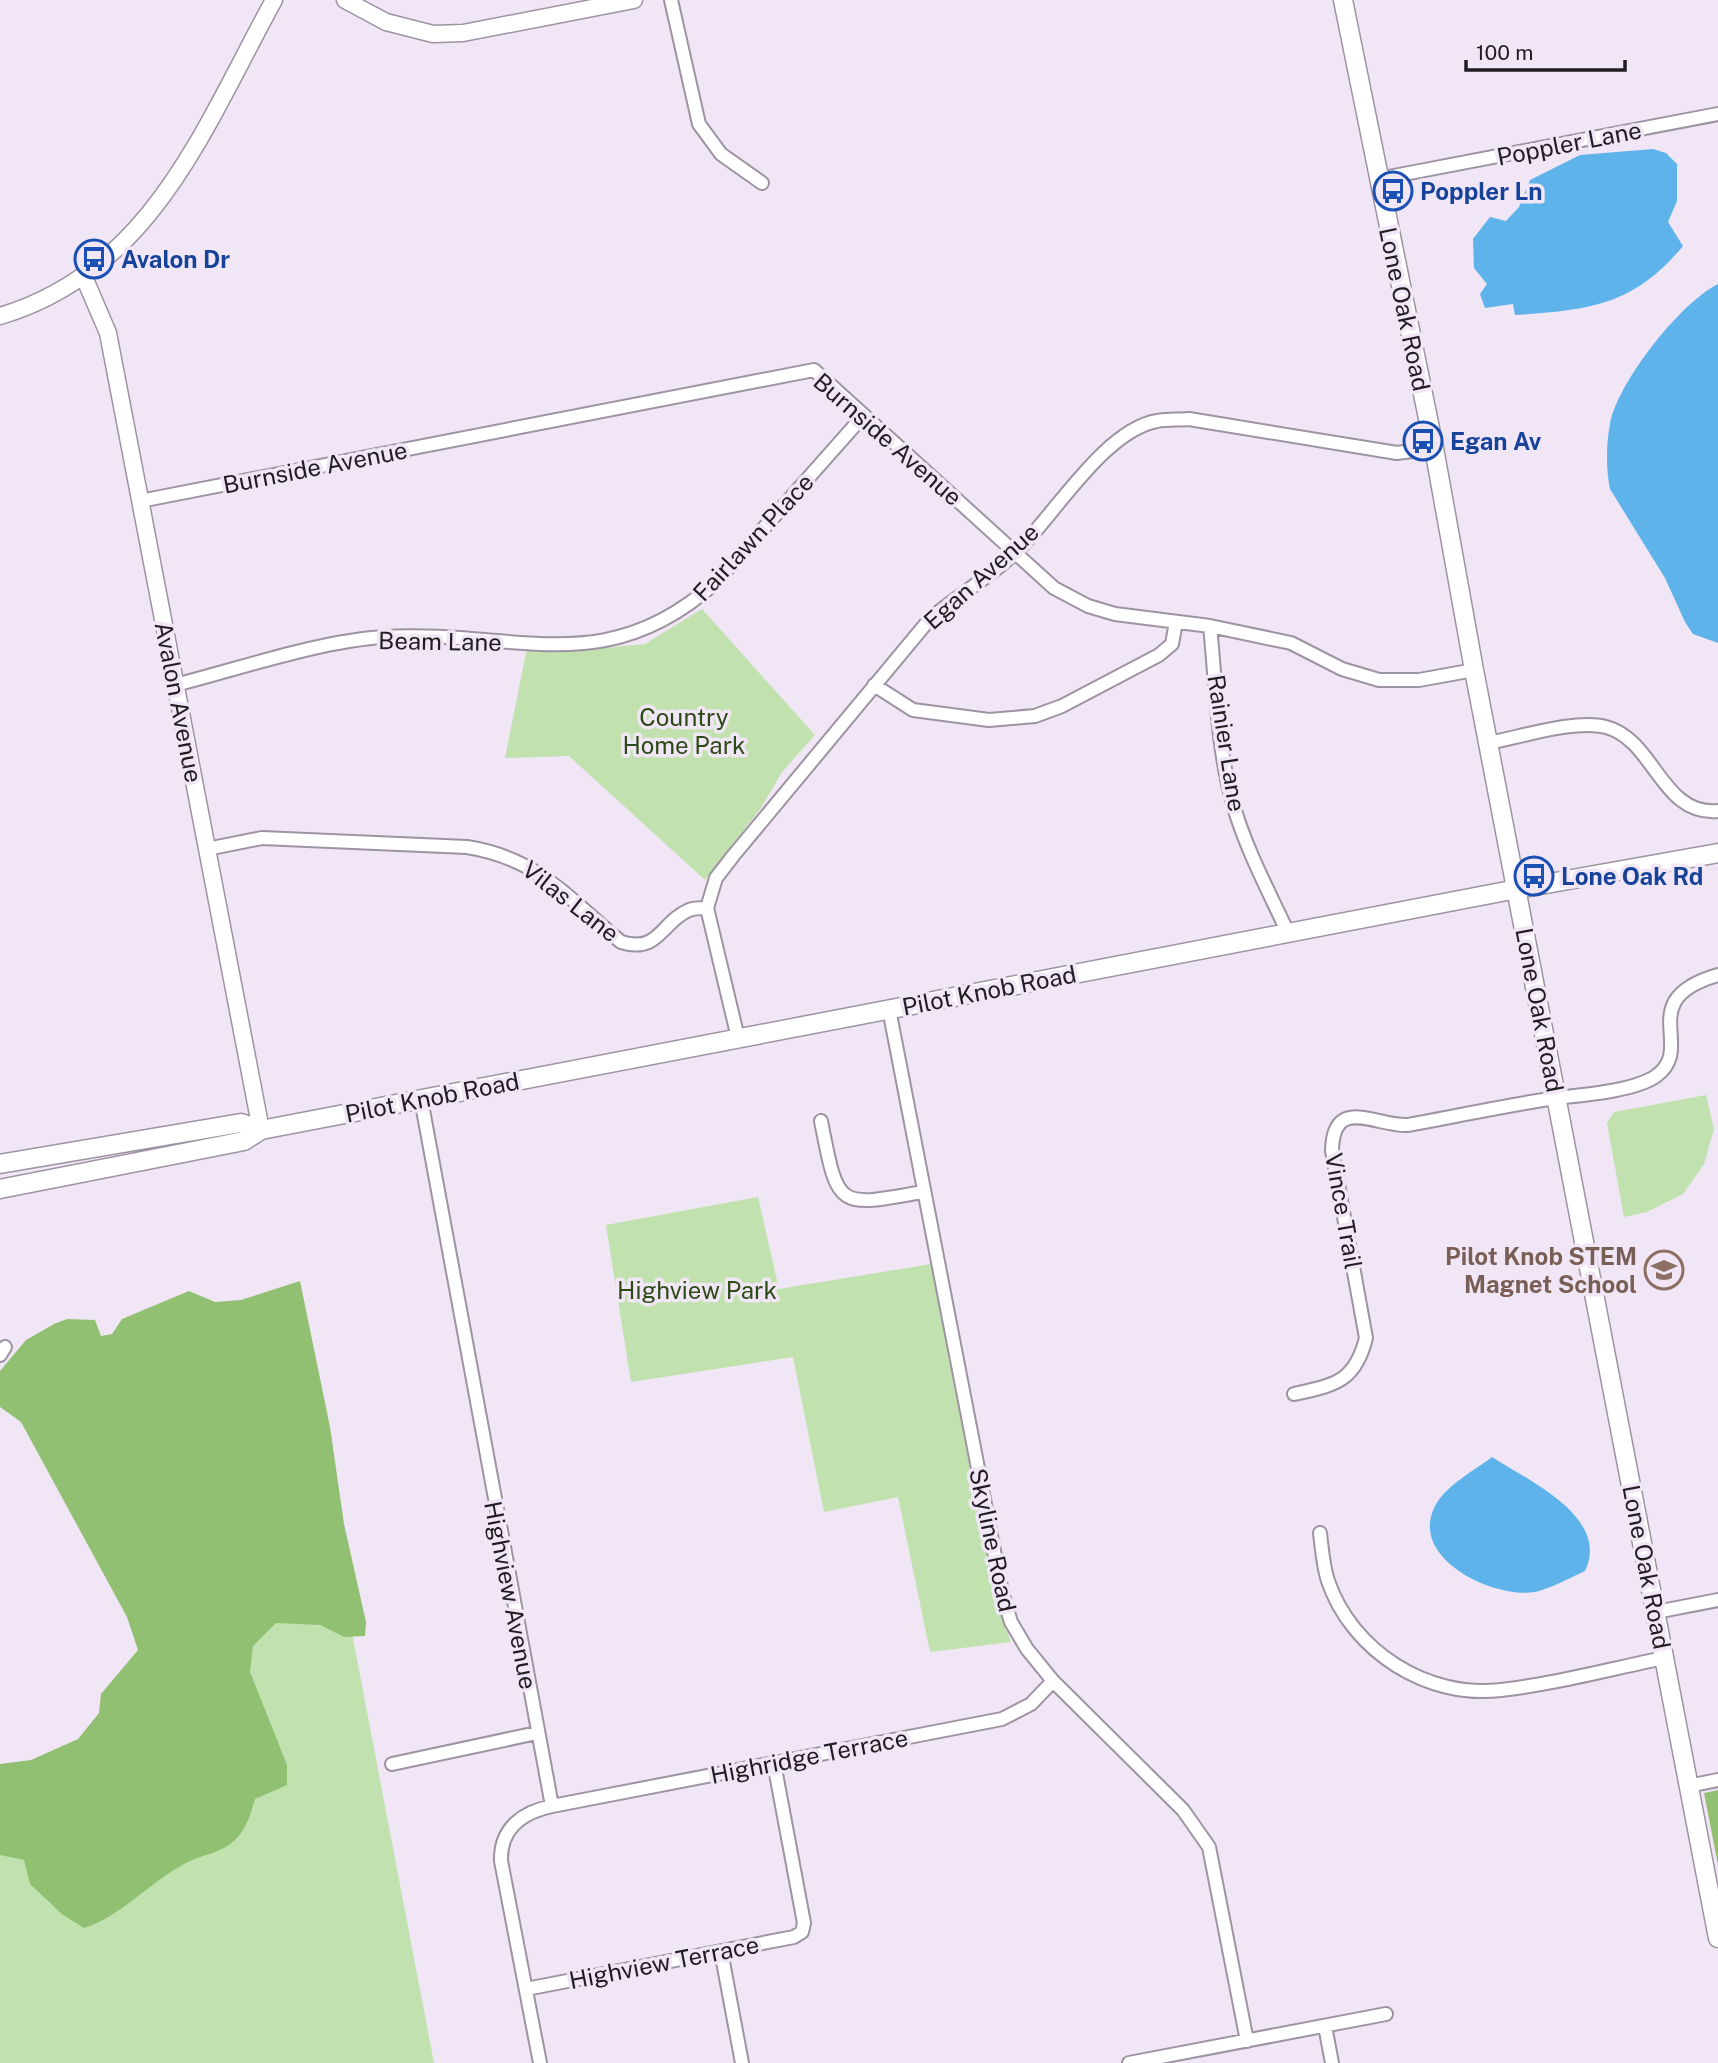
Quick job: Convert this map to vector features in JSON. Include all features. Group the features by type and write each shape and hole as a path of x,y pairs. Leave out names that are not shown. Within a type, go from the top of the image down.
{"main road":[{"name":"Lone Oak Road","path":"1343,0 1434,448 1474,670 1718,1938"},
{"name":"Pilot Knob Road","path":"0,1189 244,1141 261,1130 1517,889 1718,853"},
{"name":"Pilot Knob Road","path":"0,1164 241,1123 261,1130"}],"street":[{"path":"0,317 25,309 84,277 127,242 168,192 274,0"},
{"path":"345,0 386,22 433,34 463,33 634,0"},
{"path":"671,0 699,124 721,154 762,183"},
{"name":"Poppler Lane","path":"1378,179 1718,114"},
{"name":"Avalon Avenue","path":"84,277 108,333 261,1130"},
{"name":"Burnside Avenue","path":"140,500 814,370 1054,587 1088,606 1115,614 1210,626 1291,643 1342,669 1378,680 1419,680 1474,670"},
{"name":"Fairlawn Place","path":"626,637 667,619 692,603 716,581 864,415"},
{"name":"Egan Avenue","path":"706,908 722,871 929,620 961,592 1016,552 1113,444 1134,429 1157,421 1189,419 1396,453 1434,448"},
{"path":"874,685 913,710 989,720 1035,716 1062,706 1159,655 1172,644 1176,622"},
{"name":"Rainier Lane","path":"1210,626 1223,755 1233,802 1248,848 1288,933"},
{"name":"Beam Lane","path":"176,685 332,646 380,638 428,636 551,645 596,644 626,637"},
{"path":"1488,743 1583,725 1608,727 1631,742 1681,802 1697,811 1718,811"},
{"name":"Vilas Lane","path":"207,849 262,838 467,847 493,851 519,860 542,874 621,942 635,947 653,941 690,909 706,908"},
{"path":"706,908 738,1038"},
{"path":"1557,1098 1576,1096 1655,1076 1665,1067 1671,1054 1668,1023 1672,1003 1694,984 1718,975"},
{"name":"Skyline Road","path":"889,1009 1002,1592 1016,1631 1053,1681 1183,1810 1209,1847 1247,2040"},
{"name":"Vince Trail","path":"1294,1394 1342,1380 1362,1356 1367,1338 1332,1151 1332,1134 1339,1124 1349,1117 1362,1117 1396,1126 1408,1125 1557,1098"},
{"name":"Highview Avenue","path":"421,1099 552,1806"},
{"path":"821,1121 832,1178 845,1197 866,1203 923,1192"},
{"path":"161,1137 165,1157"},
{"path":"1320,1533 1328,1581 1350,1624 1384,1658 1426,1682 1462,1690 1500,1691 1664,1658"},
{"path":"1656,1612 1718,1600"},
{"name":"Highridge Terrace","path":"552,1806 1002,1719 1031,1704 1053,1681"},
{"path":"392,1764 537,1734"},
{"name":"Highview Terrace","path":"526,1989 794,1937 802,1932 804,1923 774,1763"},
{"path":"1688,1786 1718,1780"},
{"path":"540,2063 501,1847 518,1818 532,1810 552,1806"},
{"path":"721,1951 742,2063"},
{"path":"1129,2063 1163,2060 1247,2040 1386,2014"},
{"path":"1325,2026 1332,2063"}],"green space":[{"name":"Country Home Park","path":"702,609 815,735 782,772 761,808 705,880 569,756 505,758 527,648 603,648 645,644"},
{"path":"1706,1095 1714,1129 1704,1164 1683,1194 1647,1212 1624,1217 1607,1123 1614,1112"},
{"name":"Highview Park","path":"758,1197 779,1289 931,1264 996,1602 1011,1642 930,1652 898,1497 824,1512 793,1357 631,1382 606,1225"},
{"path":"300,1281 330,1427 344,1524 366,1622 365,1636 344,1637 320,1625 276,1623 253,1646 250,1672 287,1765 287,1785 255,1799 246,1825 231,1843 184,1864 110,1916 84,1928 63,1915 30,1884 24,1860 0,1855 0,1764 31,1760 78,1739 99,1713 101,1694 138,1650 127,1617 21,1422 0,1407 0,1371 26,1340 67,1319 95,1320 101,1336 112,1334 122,1319 189,1291 215,1302 241,1300"},
{"path":"335,1544 434,2063 0,2063 0,1824 137,1835 191,1593"},
{"path":"1718,1790 1718,1865 1704,1793"}],"water":[{"path":"1653,149 1666,153 1677,164 1677,201 1668,222 1683,246 1664,266 1627,293 1587,307 1515,315 1513,304 1485,308 1480,294 1487,284 1474,268 1473,239 1490,217 1506,221 1519,207 1530,180 1580,155"},
{"path":"1718,284 1718,643 1693,634 1685,622 1665,578 1610,489 1607,457 1610,424 1615,407 1638,366 1686,308"},
{"path":"1492,1457 1544,1489 1576,1517 1586,1534 1590,1552 1585,1571 1535,1592 1518,1592 1478,1582 1444,1558 1433,1542 1430,1525 1435,1506 1453,1485"}],"place":[{"name":"Poppler Ln","path":"1393,191"},
{"name":"Avalon Dr","path":"94,259"},
{"name":"Egan Av","path":"1423,441"},
{"name":"Lone Oak Rd","path":"1534,876"},
{"name":"Pilot Knob STEM Magnet School","path":"1664,1270"}]}
